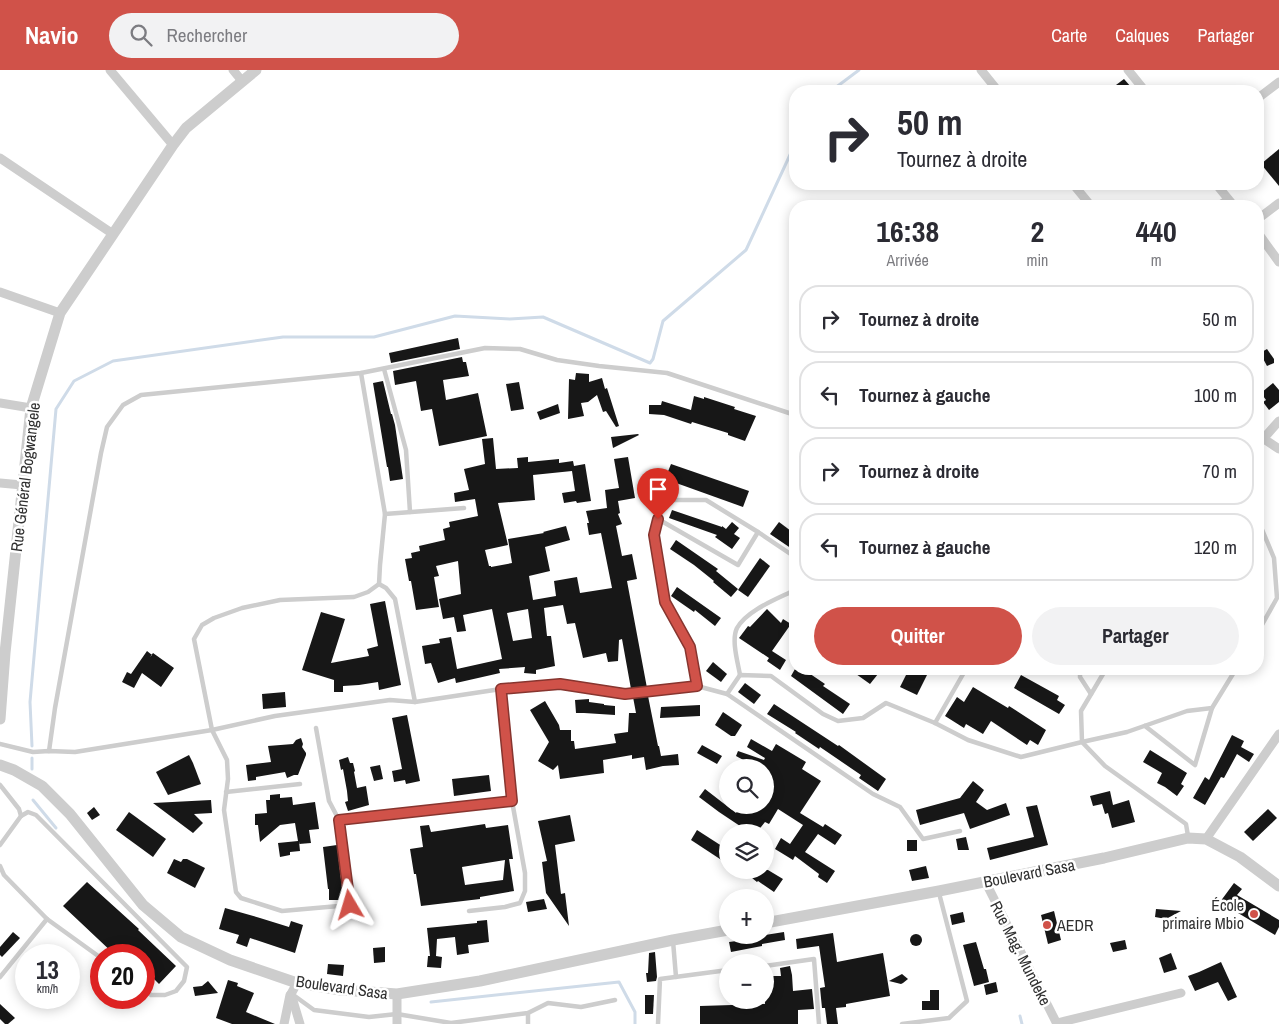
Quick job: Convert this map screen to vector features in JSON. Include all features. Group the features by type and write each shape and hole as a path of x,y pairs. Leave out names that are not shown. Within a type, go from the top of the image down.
{"street":[{"path":"110,70 173,145"},
{"path":"233,70 242,81"},
{"name":"Rue Général Bogwangele","path":"0,718 3,653 30,408 60,313 186,128 256,70"},
{"path":"981,70 993,85"},
{"path":"1129,70 1140,85"},
{"path":"1264,93 1279,82"},
{"path":"0,158 113,234"},
{"path":"1078,190 1086,200"},
{"path":"1221,190 1229,200"},
{"path":"1264,214 1279,203"},
{"path":"1264,242 1279,262"},
{"path":"0,292 60,313"},
{"path":"0,403 30,408"},
{"path":"1264,434 1279,421"},
{"path":"1264,440 1279,449"},
{"path":"0,483 22,485"},
{"path":"1206,839 1279,734"},
{"name":"Boulevard Sasa","path":"0,766 14,770 42,786 70,814 144,905 181,936 230,960 297,983 341,990 397,994 480,981 719,932"},
{"name":"Boulevard Sasa","path":"774,921 1104,858 1188,838 1206,839 1240,857 1279,886"},
{"name":"Rue Mag. Mundeke","path":"985,881 1057,1024"},
{"path":"284,1024 291,994 297,983"},
{"path":"1057,1024 1181,993"},
{"path":"291,994 300,1024"},
{"path":"397,994 397,1024"}],"lane":[{"path":"49,751 100,453 108,427 123,405 141,395 361,373 485,348 520,349 557,360 667,373 789,413"},
{"path":"384,369 406,450 410,512"},
{"path":"361,373 385,514 379,584"},
{"path":"697,686 690,647 665,602 654,535 661,511 673,500 706,500 789,553"},
{"path":"385,514 464,508"},
{"path":"658,519 738,565 758,532"},
{"path":"1264,534 1274,558 1277,598 1264,621"},
{"path":"379,584 386,588 395,599 415,702"},
{"path":"316,728 329,801 339,820 350,905 282,911 241,898 236,892 224,810 228,779 227,760 212,730 194,639 202,624 242,608 280,600 354,597 368,592 379,584"},
{"path":"727,694 740,675 735,649 736,630 749,614 789,593"},
{"path":"740,675 771,676 823,714 838,721 863,718 886,703 935,723 968,740 1020,757 1127,732 1187,711 1212,708"},
{"path":"935,723 963,675"},
{"path":"1080,675 1091,694"},
{"path":"1102,675 1081,711 1082,742 1105,766 1186,824 1188,838"},
{"path":"1146,726 1195,765 1212,708 1232,675"},
{"path":"0,744 33,752 75,752 212,730 275,716 380,701 415,702 501,689 560,684 625,694 697,686 727,694 873,794 900,806 923,839 960,831"},
{"path":"469,911 520,903 526,891 512,801 501,689"},
{"path":"226,792 300,784"},
{"path":"0,785 19,809 21,816"},
{"path":"339,820 512,801"},
{"path":"0,845 21,816 28,812 36,815 187,967 184,981 176,991 155,995"},
{"path":"0,866 2,877 47,919 90,950"},
{"path":"902,1024 950,1018 968,1001 939,891"},
{"path":"0,977 47,919"},
{"path":"673,940 676,977"},
{"path":"774,965 814,959 820,1024"},
{"path":"658,1024 660,979 719,971"},
{"path":"291,994 314,1010 368,1017 397,1014 451,1023 528,1013 548,1004 581,1007 615,1000"},
{"path":"528,1013 528,1024"}],"building":[{"path":"1124,79 1129,85 1116,85"},
{"path":"1279,149 1279,186 1264,168 1264,162"},
{"path":"458,338 460,349 391,363 389,353"},
{"path":"1267,349 1274,359 1274,363 1267,366 1264,360 1264,351"},
{"path":"462,357 463,362 466,362 469,376 443,380 446,400 478,393 487,436 439,446 432,409 421,411 416,381 395,385 393,371"},
{"path":"576,373 589,374 589,382 602,378 619,426 616,427 606,411 603,412 597,395 588,402 581,403 584,416 568,419 569,379 575,380"},
{"path":"383,381 395,425 403,479 390,481 373,383"},
{"path":"519,382 524,409 511,411 506,384"},
{"path":"1273,383 1279,390 1279,402 1269,410 1264,403 1266,400 1264,390"},
{"path":"694,396 704,399 704,397 735,407 734,409 756,416 745,441 728,435 728,433 692,422 691,424 664,415 649,414 649,405 661,405 662,401 691,410"},
{"path":"558,404 560,413 540,420 537,412"},
{"path":"639,435 613,448 611,437"},
{"path":"493,438 496,469 518,468 517,458 528,457 528,462 559,459 559,463 573,461 574,466 585,464 591,501 564,503 562,493 575,491 572,471 533,475 535,500 498,503 508,545 485,550 489,566 491,567 512,563 508,539 544,533 566,526 570,540 545,547 550,571 529,576 533,600 556,596 554,581 577,577 580,593 612,588 601,533 589,535 586,511 607,508 605,490 619,488 614,459 628,457 635,498 618,501 620,513 618,514 622,524 616,526 622,556 632,554 637,579 627,581 647,688 631,689 622,639 619,640 618,661 608,662 606,653 583,658 575,623 567,624 563,605 544,608 547,636 551,636 555,666 536,670 536,674 524,673 525,667 499,669 500,673 456,683 455,678 438,683 431,663 425,664 422,646 440,643 439,639 451,637 457,669 502,659 492,609 463,615 466,631 457,632 454,617 443,619 439,599 461,594 458,561 436,566 439,576 434,577 439,607 416,610 405,559 412,558 411,553 420,551 419,546 445,540 443,529 450,527 449,522 478,516 475,499 455,502 454,493 469,490 464,469 485,464 482,439","holes":["528,609 532,638 513,641 507,613"]},
{"path":"671,464 749,491 743,507 665,479"},
{"path":"672,510 722,526 726,529 732,522 739,528 734,534 740,538 732,549 715,537 717,535 669,518"},
{"path":"779,522 789,530 789,547 770,534"},
{"path":"676,540 718,569 716,571 738,589 731,597 694,565 670,549"},
{"path":"760,558 770,566 748,597 738,590"},
{"path":"677,587 721,618 715,626 695,610 694,612 671,596"},
{"path":"385,601 401,685 379,690 378,682 343,686 343,692 334,692 334,680 302,670 321,612 345,619 331,663 369,656 367,649 378,646 370,604"},
{"path":"767,609 781,623 783,619 789,623 789,627 772,651 786,660 780,670 767,661 769,658 739,638 748,626 750,627"},
{"path":"147,651 152,655 153,653 174,668 161,687 142,673 134,688 122,682 127,672 131,674"},
{"path":"713,662 727,674 721,682 706,671"},
{"path":"812,675 825,684 823,686 850,704 843,714 791,676"},
{"path":"857,675 877,675 870,684"},
{"path":"906,675 927,675 917,695 900,687"},
{"path":"1021,675 1059,696 1057,700 1065,705 1059,714 1014,688"},
{"path":"745,683 761,695 754,704 738,692"},
{"path":"973,687 1008,708 1009,706 1046,730 1038,745 1030,740 1027,745 991,721 983,734 966,724 964,728 945,716 957,697 964,702"},
{"path":"285,692 286,707 263,709 262,694"},
{"path":"648,696 661,756 678,754 679,765 646,770 644,757 632,759 632,755 603,760 604,773 560,779 558,765 553,770 538,761 549,742 530,710 545,701 560,730 571,730 571,741 574,741 575,749 616,743 614,734 628,732 629,713 636,713 633,697"},
{"path":"589,699 589,702 615,706 615,715 576,713 575,700"},
{"path":"774,704 839,745 886,779 878,791 859,778 861,775 767,714"},
{"path":"700,705 700,716 660,718 661,707"},
{"path":"723,712 742,725 735,736 731,736 715,725"},
{"path":"407,715 420,781 406,784 405,780 394,782 392,771 402,769 392,718"},
{"path":"1232,735 1244,741 1241,747 1254,754 1249,762 1237,754 1224,778 1221,777 1205,805 1193,798 1205,777 1209,780"},
{"path":"301,738 302,747 306,755 298,775 287,778 285,772 256,777 256,780 248,781 246,765 271,762 268,746 293,744"},
{"path":"751,739 772,751 776,744 806,762 802,769 821,781 800,813 823,827 825,824 842,835 835,845 818,834 805,852 835,871 827,883 818,877 819,874 795,856 793,860 775,849 781,838 790,844 803,825 778,809 769,824 765,822 763,824 737,824 722,814 774,814 774,759 764,759 747,747"},
{"path":"702,745 722,756 717,764 697,753"},
{"path":"1150,750 1187,773 1181,784 1184,786 1177,796 1157,783 1162,773 1143,762"},
{"path":"738,751 761,759 742,759 736,756"},
{"path":"189,755 201,784 168,795 156,772"},
{"path":"348,757 350,763 353,763 357,788 366,786 369,805 348,811 345,802 348,801 347,791 343,769 341,770 339,760"},
{"path":"380,765 383,779 374,781 370,767"},
{"path":"489,775 491,791 454,796 452,779"},
{"path":"973,781 984,790 976,802 987,810 1006,803 1010,815 970,829 964,813 920,825 916,810 960,798"},
{"path":"705,789 719,800 719,812 699,797"},
{"path":"1110,791 1113,805 1129,800 1135,822 1112,828 1108,813 1105,814 1102,804 1093,806 1090,796"},
{"path":"280,794 280,798 292,797 293,805 315,802 319,829 309,830 311,843 299,844 300,851 290,852 290,855 280,857 278,843 298,841 295,823 280,825 260,842 258,825 255,825 255,814 267,813 266,800 270,800 270,795"},
{"path":"211,800 212,813 194,814 203,823 193,833 153,803"},
{"path":"1037,805 1048,845 990,860 987,848 1034,837 1026,807"},
{"path":"94,807 100,815 92,820 87,813"},
{"path":"1268,809 1277,818 1253,841 1244,832"},
{"path":"129,812 166,839 153,857 116,830"},
{"path":"570,815 575,841 555,845 561,894 565,893 569,926 546,893 542,862 547,861 538,821"},
{"path":"485,824 486,828 508,825 513,859 509,859 514,891 480,897 480,899 421,906 410,849 423,847 420,826 429,825 431,832","holes":["505,860 503,880 465,885 462,867"]},
{"path":"697,830 719,844 719,858 691,840"},
{"path":"966,837 969,850 958,850 956,839"},
{"path":"907,840 917,840 917,851 907,851"},
{"path":"337,845 342,900 329,900 323,847"},
{"path":"174,859 181,862 183,859 187,859 205,868 195,888 167,873"},
{"path":"926,866 929,878 912,881 909,870"},
{"path":"774,874 783,879 774,892 774,889 770,889 753,879 774,879"},
{"path":"87,882 153,944 103,944 63,906"},
{"path":"1234,883 1242,889 1237,895 1279,920 1279,927 1275,935 1220,902"},
{"path":"544,899 547,909 528,912 526,902"},
{"path":"225,908 289,927 291,921 303,925 295,953 250,938 247,947 236,943 239,935 219,929"},
{"path":"1156,909 1181,911 1166,919 1155,917"},
{"path":"1054,911 1061,940 1048,944 1041,915"},
{"path":"963,912 965,922 952,925 950,915"},
{"path":"487,920 489,942 468,945 469,953 457,955 455,937 437,939 436,956 442,957 441,968 427,967 428,956 430,956 427,928 477,923 477,921"},
{"path":"13,932 20,938 2,957 0,955 0,947"},
{"path":"784,932 785,940 774,942 774,934"},
{"path":"833,933 837,962 883,953 890,996 846,1004 846,1007 836,1008 838,1024 827,1024 825,1008 822,1008 820,988 825,987 819,946 797,949 796,939"},
{"path":"916,934 922,940 916,946 910,940"},
{"path":"1125,940 1127,949 1113,952 1110,943"},
{"path":"976,942 989,982 974,986 963,945"},
{"path":"729,944 762,944 762,946 731,952"},
{"path":"155,946 176,966 159,984 155,980"},
{"path":"385,947 385,962 374,963 373,948"},
{"path":"655,952 656,981 647,982 646,973 648,973 649,953"},
{"path":"1171,953 1177,969 1164,973 1159,958"},
{"path":"1221,962 1237,997 1228,1001 1218,982 1195,991 1188,976"},
{"path":"328,964 344,965 343,976 327,974"},
{"path":"790,966 793,991 812,989 814,1009 798,1010 798,1024 700,1024 700,1006 719,1005 719,1009 774,1009 774,976 781,976 780,968"},
{"path":"902,974 908,979 903,983 889,981"},
{"path":"228,980 238,983 237,986 254,993 246,1012 275,1024 232,1024 216,1018"},
{"path":"208,981 218,993 195,996 193,987 202,986"},
{"path":"996,982 998,992 986,995 984,985"},
{"path":"930,990 939,990 939,1010 922,1010 922,1001 930,1001"},
{"path":"645,995 654,995 653,1014 645,1014"},
{"path":"0,1004 15,1018 8,1024 5,1024 0,1019"}],"waterway":[{"path":"839,85 859,70"},
{"path":"32,746 30,702 56,409 74,381 113,361 283,337 374,337 455,316 510,319 543,317 650,363 653,359 663,321 746,250 789,157"},
{"path":"32,758 32,769"},
{"path":"33,800 56,828"},
{"path":"431,1002 619,982 635,1012 635,1024"},
{"path":"1020,1016 1022,1024"}],"place":[{"name":"École primaire Mbio","path":"1254,914"},
{"name":"AEDR","path":"1047,925"}],"route":[{"path":"350,905 339,820 512,801 501,689 560,684 625,694 697,686 690,647 665,602 654,535 658,519"}]}
